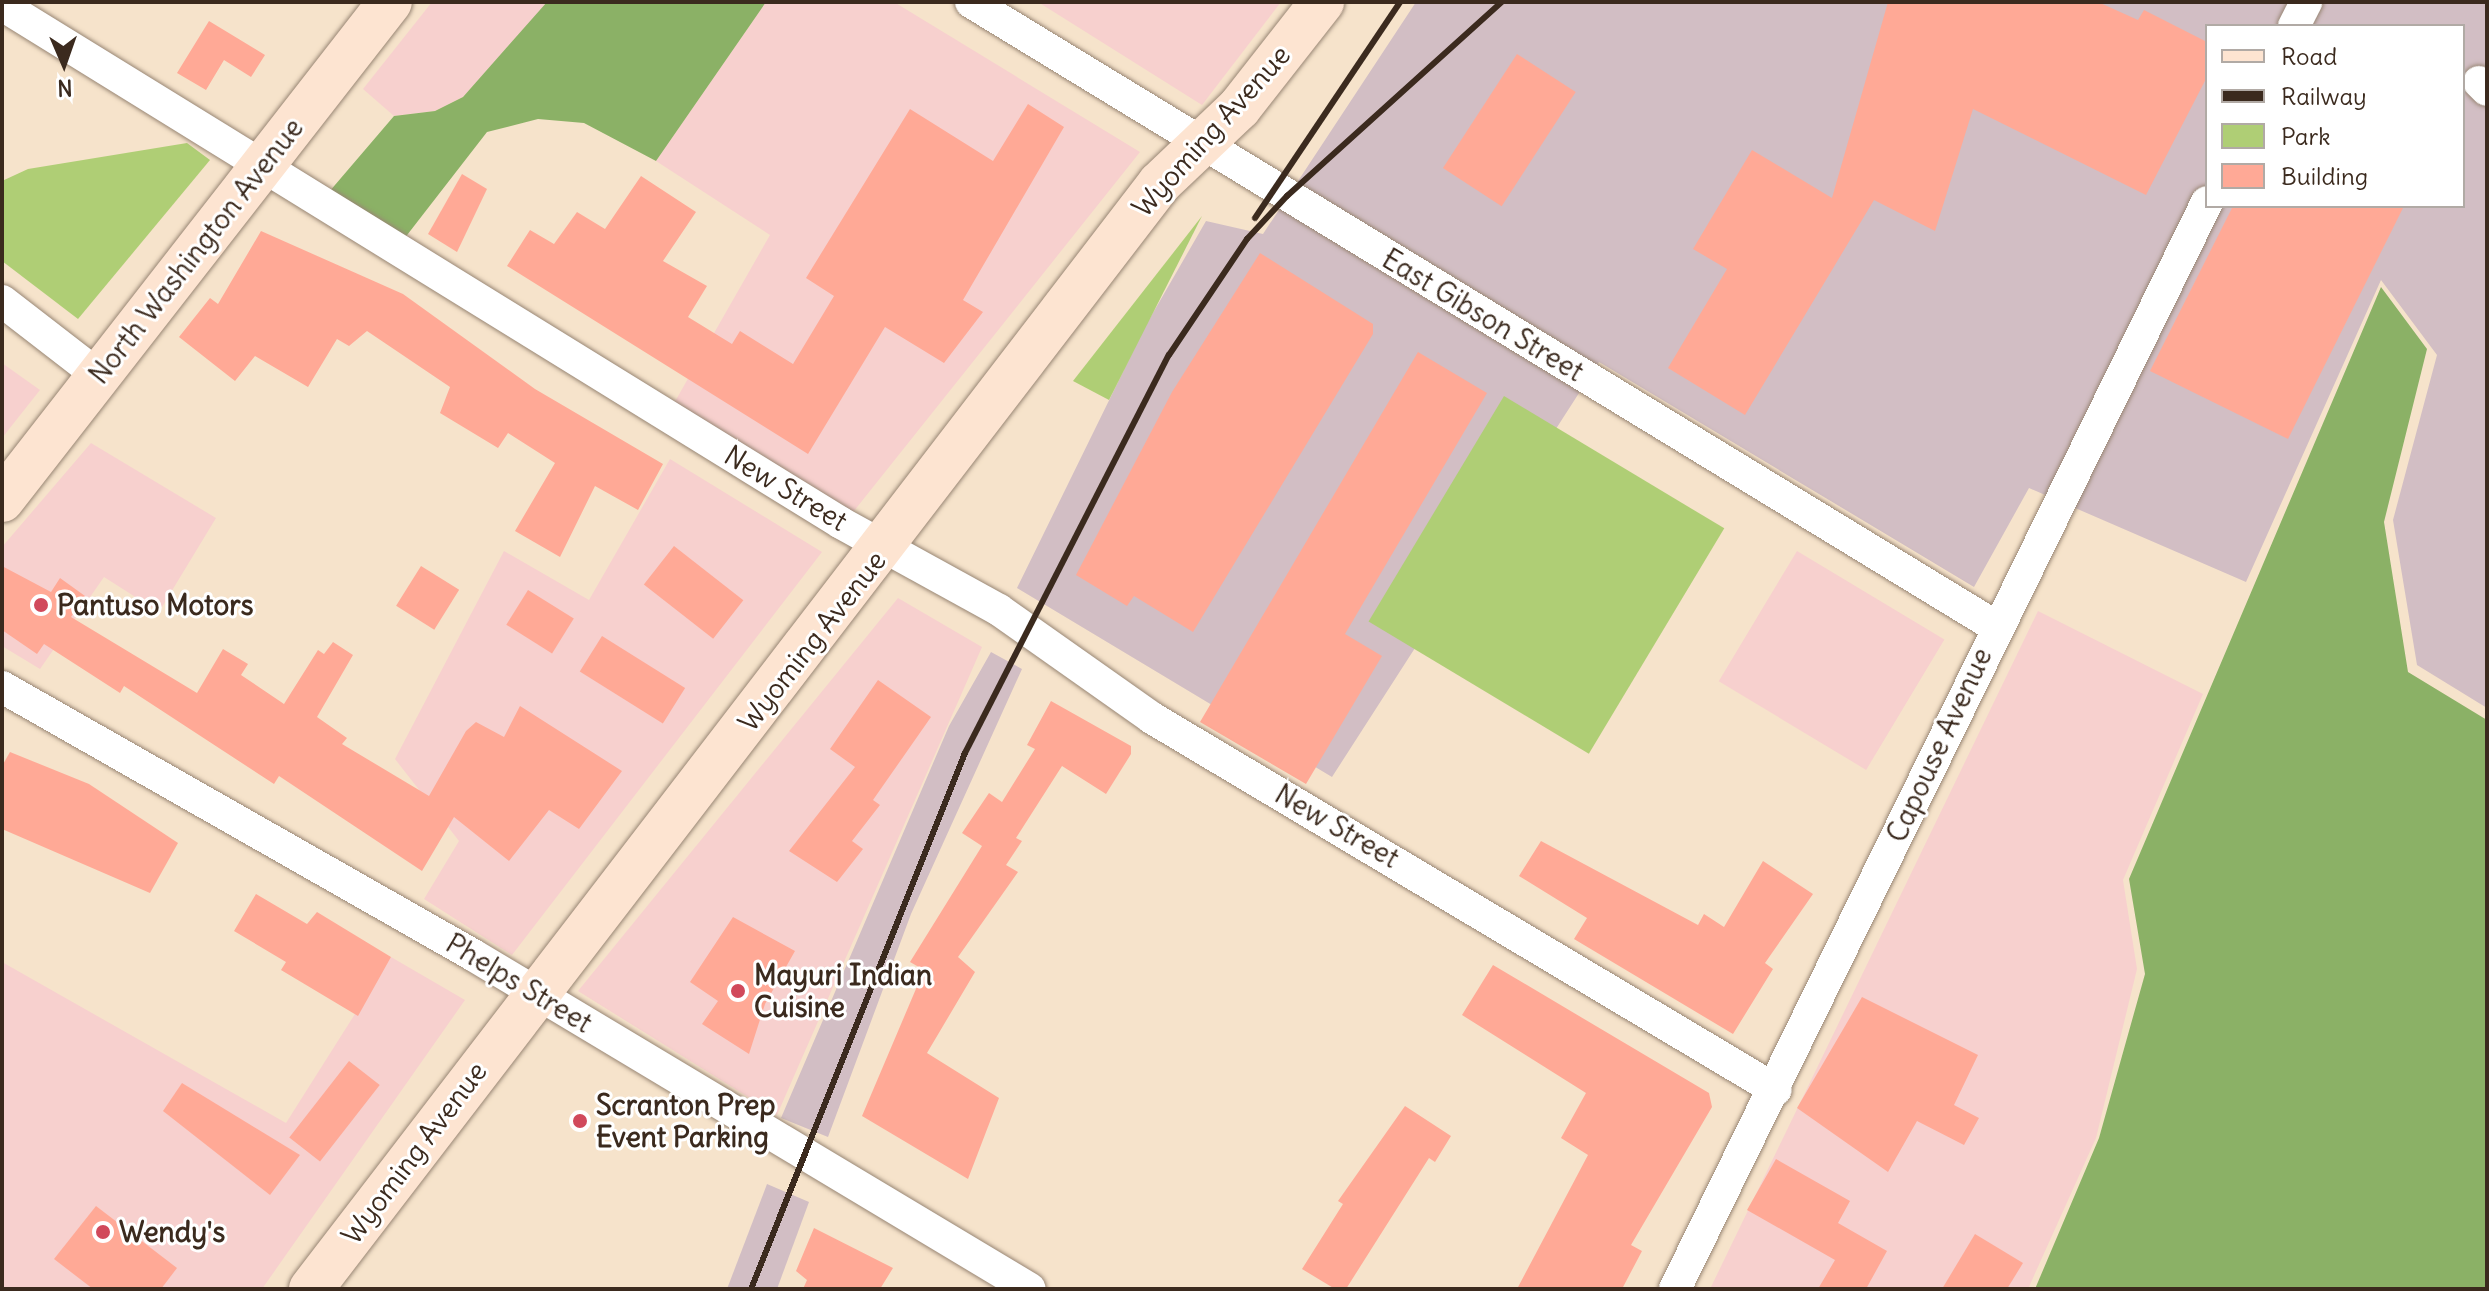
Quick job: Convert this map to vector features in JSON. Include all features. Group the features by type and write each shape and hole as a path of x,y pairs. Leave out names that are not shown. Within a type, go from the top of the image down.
{"main road":[{"name":"North Washington Avenue","path":"2,500 390,2"},
{"name":"Wyoming Avenue","path":"311,1289 536,992 886,546 1160,183 1202,143 1322,2"}],"street":[{"name":"East Gibson Street","path":"971,2 1995,626"},
{"path":"2295,24 2306,2"},
{"name":"New Street","path":"2,5 886,546 999,610 1152,718 1776,1090"},
{"name":"Capouse Avenue","path":"1675,1289 1776,1090 1995,626 2205,206"},
{"path":"2,301 99,376"},
{"name":"Phelps Street","path":"2,687 536,992 1030,1289"}],"shaded area":[{"path":"432,2 548,2 463,97 435,111 394,116 363,89"},
{"path":"766,2 894,2 1140,152 850,516 673,405 770,235 656,161"},
{"path":"1038,2 1281,2 1202,105"},
{"path":"1416,2 2487,2 2487,708 2417,665 2393,520 2437,355 2381,280 2246,582 2029,488 1974,587 1599,362 1332,777 1017,588 1146,325 1206,221 1263,234"},
{"path":"2,363 40,390 2,438"},
{"path":"91,443 216,518 159,612 104,577 40,669 2,646 2,547"},
{"path":"670,459 822,552 512,955 424,899 459,841 395,759 504,551 589,600"},
{"path":"1797,551 1944,640 1866,770 1719,681"},
{"path":"898,598 982,647 777,1115 578,991"},
{"path":"2038,611 2203,694 2123,880 2137,969 2096,1138 2028,1289 1710,1289"},
{"path":"991,652 1022,669 911,914 828,1137 781,1118 949,726"},
{"path":"391,957 465,1000 262,1289 2,1289 2,962 286,1123"},
{"path":"767,1184 809,1202 777,1289 727,1289"}],"green space":[{"path":"547,2 766,2 656,161 584,123 538,119 487,132 404,239 329,192 394,116 435,111 463,97"},
{"path":"187,143 210,160 78,319 2,261 2,181 28,169"},
{"path":"1202,216 1109,400 1073,381"},
{"path":"2381,287 2427,349 2384,522 2408,672 2487,720 2487,1289 2035,1289 2099,1138 2145,974 2129,879"},
{"path":"1504,396 1724,528 1589,754 1369,621"}],"building":[{"path":"1888,2 2098,2 2138,20 2144,10 2205,41 2205,81 2146,195 1973,109 1935,231 1874,200 1745,415 1668,368 1727,269 1693,249 1752,150 1832,198"},
{"path":"209,21 265,55 251,77 224,60 206,90 177,73"},
{"path":"1517,54 1576,92 1502,206 1443,168"},
{"path":"1028,104 1064,127 963,300 983,312 944,363 885,327 808,454 507,266 530,230 554,244 577,212 605,229 641,176 696,212 663,261 707,286 688,317 732,344 740,331 793,364 834,296 806,278 910,109 993,161"},
{"path":"462,174 487,189 457,252 428,234"},
{"path":"2232,208 2403,208 2288,439 2150,371"},
{"path":"261,231 403,294 535,389 663,464 638,510 595,486 560,557 515,531 555,463 508,433 498,448 440,413 450,387 367,331 349,346 337,339 308,387 255,356 235,381 179,337 210,298 218,304"},
{"path":"1260,253 1373,324 1373,334 1193,632 1134,596 1127,606 1076,575 1172,392"},
{"path":"1418,352 1487,393 1345,634 1382,656 1306,784 1200,722"},
{"path":"674,546 743,600 713,639 644,585"},
{"path":"2,566 51,592 60,578 85,596 71,617 197,693 223,649 248,664 241,675 284,704 318,650 324,654 333,642 353,655 317,717 347,738 342,744 429,796 466,731 476,722 504,737 520,706 622,771 579,829 549,810 509,861 454,817 422,871 279,776 274,784 124,686 120,693 44,644 37,654 2,630"},
{"path":"421,566 459,590 434,630 396,606"},
{"path":"528,590 574,619 552,653 506,625"},
{"path":"602,636 685,688 663,724 580,672"},
{"path":"878,680 931,717 873,800 880,805 852,841 863,849 837,882 789,851 855,767 830,749"},
{"path":"1051,701 1131,746 1131,754 1106,794 1062,766 1016,838 1022,841 1006,865 1018,872 958,957 975,972 927,1053 999,1098 968,1179 862,1116 924,970 910,962 982,846 962,833 989,793 1002,802 1035,749 1027,745"},
{"path":"10,752 89,784 178,843 150,893 2,829 2,766"},
{"path":"1541,841 1698,925 1704,914 1724,927 1763,861 1813,894 1765,963 1773,969 1733,1034 1574,939 1587,918 1519,876"},
{"path":"256,894 307,924 317,912 391,957 358,1016 281,970 286,962 234,931"},
{"name":"Mayuri Indian Cuisine","path":"733,917 795,951 765,1004 749,1054 702,1024 718,1001 690,982"},
{"path":"1493,965 1709,1093 1712,1107 1631,1245 1642,1251 1622,1289 1517,1289 1588,1155 1561,1138 1586,1093 1462,1015"},
{"path":"1862,997 1978,1055 1954,1105 1979,1118 1964,1145 1917,1121 1888,1172 1797,1108"},
{"path":"349,1061 380,1085 320,1161 289,1137"},
{"path":"182,1083 300,1155 270,1195 163,1111"},
{"path":"1405,1106 1451,1136 1435,1162 1429,1158 1346,1289 1335,1289 1302,1269 1343,1204 1338,1201"},
{"path":"1776,1159 1850,1201 1838,1223 1887,1251 1866,1289 1818,1289 1835,1260 1747,1210"},
{"name":"Wendy's","path":"96,1206 177,1268 161,1289 93,1289 54,1259"},
{"path":"814,1228 893,1268 880,1289 803,1289 807,1280 796,1271"},
{"path":"1975,1234 2023,1263 2007,1289 1942,1289"}],"railway":[{"path":"1255,218 1400,2"},
{"path":"751,1289 965,753 1169,355 1247,239 1287,196 1502,2"}],"place":[{"name":"Pantuso Motors","path":"41,605"},
{"name":"Mayuri Indian Cuisine","path":"738,991"},
{"name":"Scranton Prep Event Parking","path":"580,1121"},
{"name":"Wendy's","path":"103,1232"}]}
